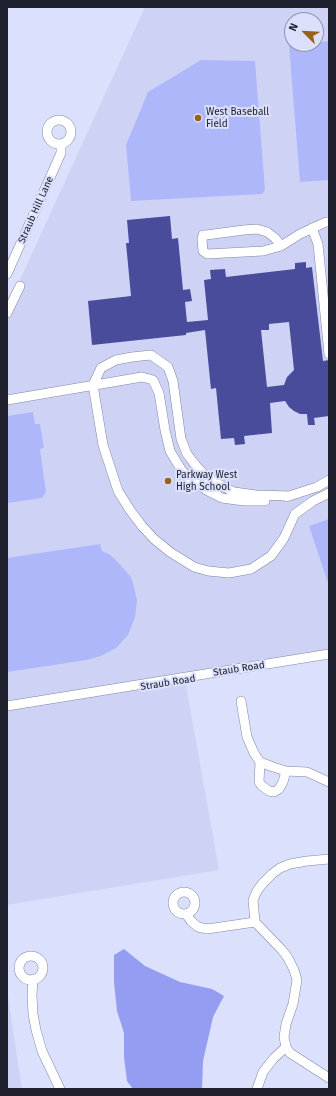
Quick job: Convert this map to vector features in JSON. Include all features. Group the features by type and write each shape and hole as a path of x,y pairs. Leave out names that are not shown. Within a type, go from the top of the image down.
{"street":[{"name":"Straub Hill Lane","path":"7,274 60,153 60,144"},
{"path":"281,246 275,238 267,232 257,230 206,234 203,235 202,239 203,251 205,254 263,250 281,246 312,228 329,222"},
{"path":"312,228 318,244 329,354"},
{"path":"7,313 20,286"},
{"path":"290,496 256,495 234,492 208,478 197,467 187,454 181,439 173,381 168,367 151,355 116,360 101,368 93,385 103,445 118,491 142,526 154,539 170,552 194,567 208,571 229,573 251,569 271,556 284,538 296,514 313,501 329,493"},
{"path":"7,400 142,377 153,380 159,393 170,451 182,471 191,480 208,492 222,498 255,501 273,500 317,487 329,480"},
{"name":"Staub Road","path":"7,707 329,654"},
{"name":"Straub Road","path":"7,707 329,659"},
{"path":"241,702 247,737 260,762 286,771 307,772 329,782"},
{"path":"260,762 259,782 269,791 274,792 279,789 286,771"},
{"path":"329,859 290,864 280,868 260,887 254,900 255,922 282,950 294,970 296,980 284,1037 286,1048 290,1053 326,1076 329,1066"},
{"path":"186,914 198,927 207,929 255,922"},
{"path":"33,979 33,1014 36,1030 42,1051 60,1089"},
{"path":"257,1089 263,1072 274,1058 286,1048"}],"shaded area":[{"name":"Parkway West High School","path":"145,7 329,7 329,654 184,674 219,870 7,905 7,308"},
{"path":"329,41 329,180 300,182 290,52 324,52 324,42"},
{"name":"West Baseball Field","path":"201,60 255,61 265,190 262,194 131,201 126,145 148,92"},
{"path":"33,412 35,424 40,424 44,448 40,449 46,492 42,498 7,503 7,416"},
{"path":"329,519 329,586 309,526"},
{"path":"100,544 102,551 115,559 131,577 137,600 135,617 128,635 116,648 101,656 87,660 7,672 7,558"},
{"path":"124,949 145,966 180,982 212,989 224,996 213,1017 203,1061 202,1089 133,1089 127,1081 124,1057 124,1033 117,1011 114,982 114,955"},
{"path":"7,990 22,1089 7,1089"}],"building":[{"name":"Parkway West High School","path":"170,216 172,239 178,238 183,290 190,289 192,301 185,302 187,322 208,320 204,280 211,279 210,270 225,269 226,277 295,269 295,263 306,262 306,268 312,267 323,361 329,360 329,416 314,418 315,425 308,425 307,414 300,414 294,411 285,401 270,403 272,433 244,436 245,444 235,445 234,438 221,439 216,388 211,389 205,330 186,333 186,335 92,345 88,301 131,296 126,243 129,243 127,220","holes":["289,322 294,370 287,377 284,385 267,387 261,330 269,330 269,324"]}],"place":[{"name":"West Baseball Field","path":"198,118"},
{"name":"Parkway West High School","path":"168,481"}]}
